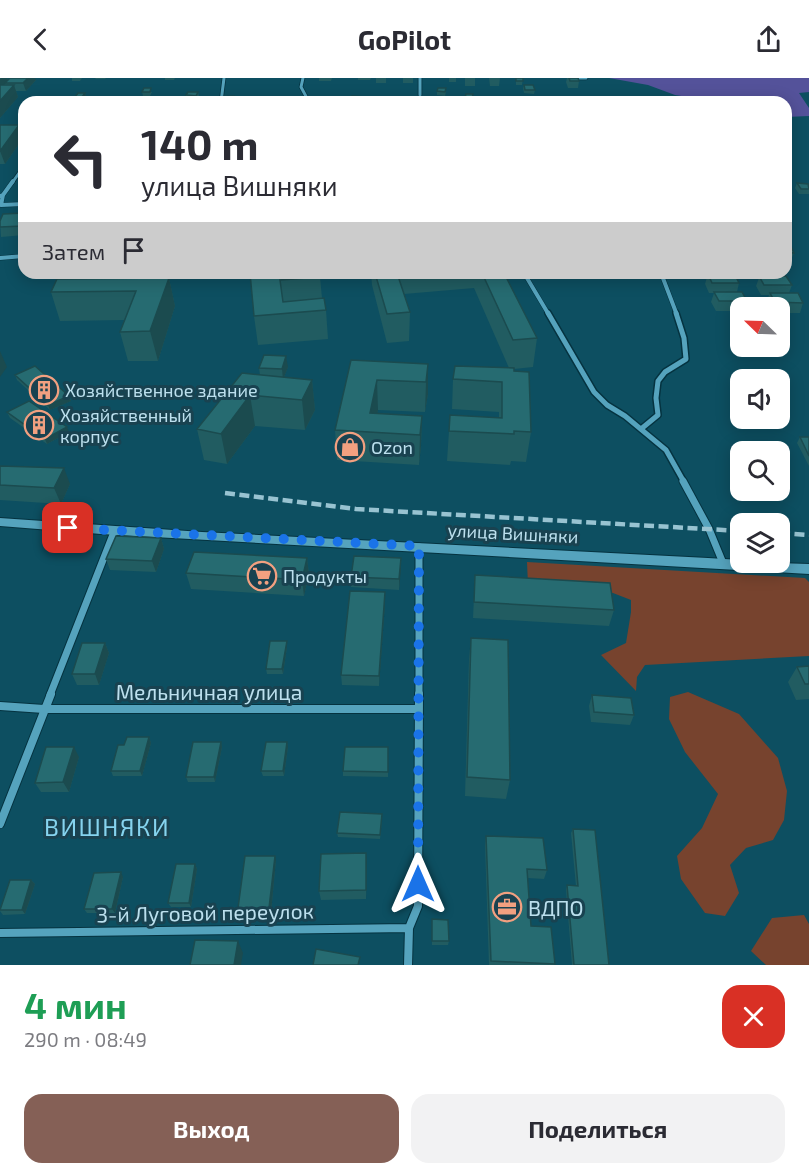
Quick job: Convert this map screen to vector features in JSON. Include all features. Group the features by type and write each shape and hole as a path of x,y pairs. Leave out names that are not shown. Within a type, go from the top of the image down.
{"street":[{"path":"222,96 224,78"},
{"path":"303,78 301,87 306,96"},
{"path":"420,78 420,95"},
{"path":"570,78 586,78"},
{"path":"18,174 1,196 1,205 18,204"},
{"path":"0,258 18,256"},
{"path":"528,279 594,392 607,405 625,416 666,450 709,529 723,563"},
{"path":"641,429 658,415 656,403 658,381 664,373 686,359 687,351 663,279"},
{"name":"улица Вишняки","path":"0,522 114,532 419,546 809,569"},
{"path":"0,824 114,532"},
{"path":"408,965 409,928 418,906 419,546"},
{"name":"Мельничная улица","path":"0,706 44,709 418,710"},
{"name":"3-й Луговой переулок","path":"0,933 409,928"}],"shaded area":[{"path":"609,78 809,78 809,92 799,93 809,108 809,116 792,117 792,96 681,96 648,85"},
{"path":"527,562 805,578 809,582 809,656 645,665 637,677 636,691 601,655 626,643 631,600 613,593 528,585"},
{"path":"688,692 739,714 778,758 787,791 784,820 773,840 746,848 730,865 739,893 725,916 705,913 681,879 677,856 702,828 718,794 685,752 669,719 670,697"},
{"path":"804,915 809,924 809,965 766,965 751,951 772,918"}],"building":[{"path":"10,78 28,78 23,83 5,83"},
{"path":"569,78 578,78 579,81 570,81"},
{"path":"0,85 14,85 0,101"},
{"path":"524,85 533,85 535,90 525,90"},
{"path":"144,88 151,88 150,92 142,92"},
{"path":"438,88 446,88 445,92 437,91"},
{"path":"188,92 198,92 196,96 186,95"},
{"path":"0,125 18,125 18,126 0,151"},
{"path":"797,183 808,184 809,189 801,189"},
{"path":"18,213 18,226 0,227 3,214"},
{"path":"57,279 169,279 150,331 120,332 136,291 51,292"},
{"path":"251,279 293,279 280,280 283,302 324,298 326,310 254,316"},
{"path":"377,279 399,279 410,312 387,314"},
{"path":"485,279 507,279 537,338 513,340"},
{"path":"710,279 737,279 739,283 712,283"},
{"path":"761,279 788,279 792,285 764,285"},
{"path":"714,292 742,292 745,297 730,297 730,301 719,301"},
{"path":"770,293 798,293 803,303 790,303 790,297 772,297"},
{"path":"264,355 286,356 282,369 259,368"},
{"path":"351,360 428,364 426,382 377,380 370,413 422,416 420,435 335,430"},
{"name":"Хозяйственное здание","path":"35,366 69,396 48,405 15,375"},
{"path":"455,366 514,368 514,371 529,372 531,432 514,431 514,434 449,431 450,415 502,418 502,382 453,379"},
{"path":"242,373 312,380 302,400 250,395 221,434 197,429"},
{"name":"Хозяйственный корпус","path":"29,401 67,427 45,439 7,412"},
{"path":"800,437 809,437 809,456"},
{"path":"0,466 64,468 54,488 0,485"},
{"path":"116,536 161,538 152,561 106,559"},
{"path":"194,552 307,558 302,580 186,573"},
{"path":"354,556 401,558 399,579 351,577"},
{"path":"475,575 610,583 614,610 474,602"},
{"path":"350,591 385,592 379,676 341,675"},
{"path":"471,638 508,640 510,780 467,777"},
{"path":"270,641 287,641 282,669 266,669"},
{"path":"82,643 105,643 95,674 72,674"},
{"path":"809,666 809,684 805,684 797,667"},
{"path":"592,695 631,698 634,715 594,712"},
{"path":"127,737 149,737 140,771 111,771 118,745 124,745"},
{"path":"193,742 221,742 214,777 186,777"},
{"path":"266,742 287,742 283,771 261,771"},
{"path":"46,747 74,747 63,782 35,783"},
{"path":"345,747 388,747 388,772 343,771"},
{"path":"340,812 382,814 380,835 337,833"},
{"path":"573,829 595,830 609,965 574,965 567,885 578,886"},
{"name":"ВДПО","path":"486,836 543,838 547,870 527,869 531,926 551,927 555,964 491,961"},
{"path":"366,853 366,890 319,891 321,854"},
{"path":"245,856 275,856 269,908 238,908"},
{"path":"176,864 195,864 189,903 168,903"},
{"path":"121,872 112,909 84,909 94,873"},
{"path":"10,880 31,880 22,910 0,910"},
{"path":"432,919 448,920 449,941 432,941"},
{"path":"195,940 238,941 234,965 190,965"},
{"path":"316,949 360,957 358,965 313,965"}],"railway":[{"path":"225,493 356,509 730,530"},
{"path":"790,534 809,535"}],"place":[{"name":"Хозяйственное здание","path":"44,390"},
{"name":"Хозяйственный корпус","path":"39,425"},
{"name":"Ozon","path":"350,447"},
{"name":"Продукты","path":"262,576"},
{"name":"ВДПО","path":"507,907"}],"district":[{"name":"ВИШНЯКИ","path":"107,826"}],"route":[{"path":"68,528 419,546 418,884"}]}
